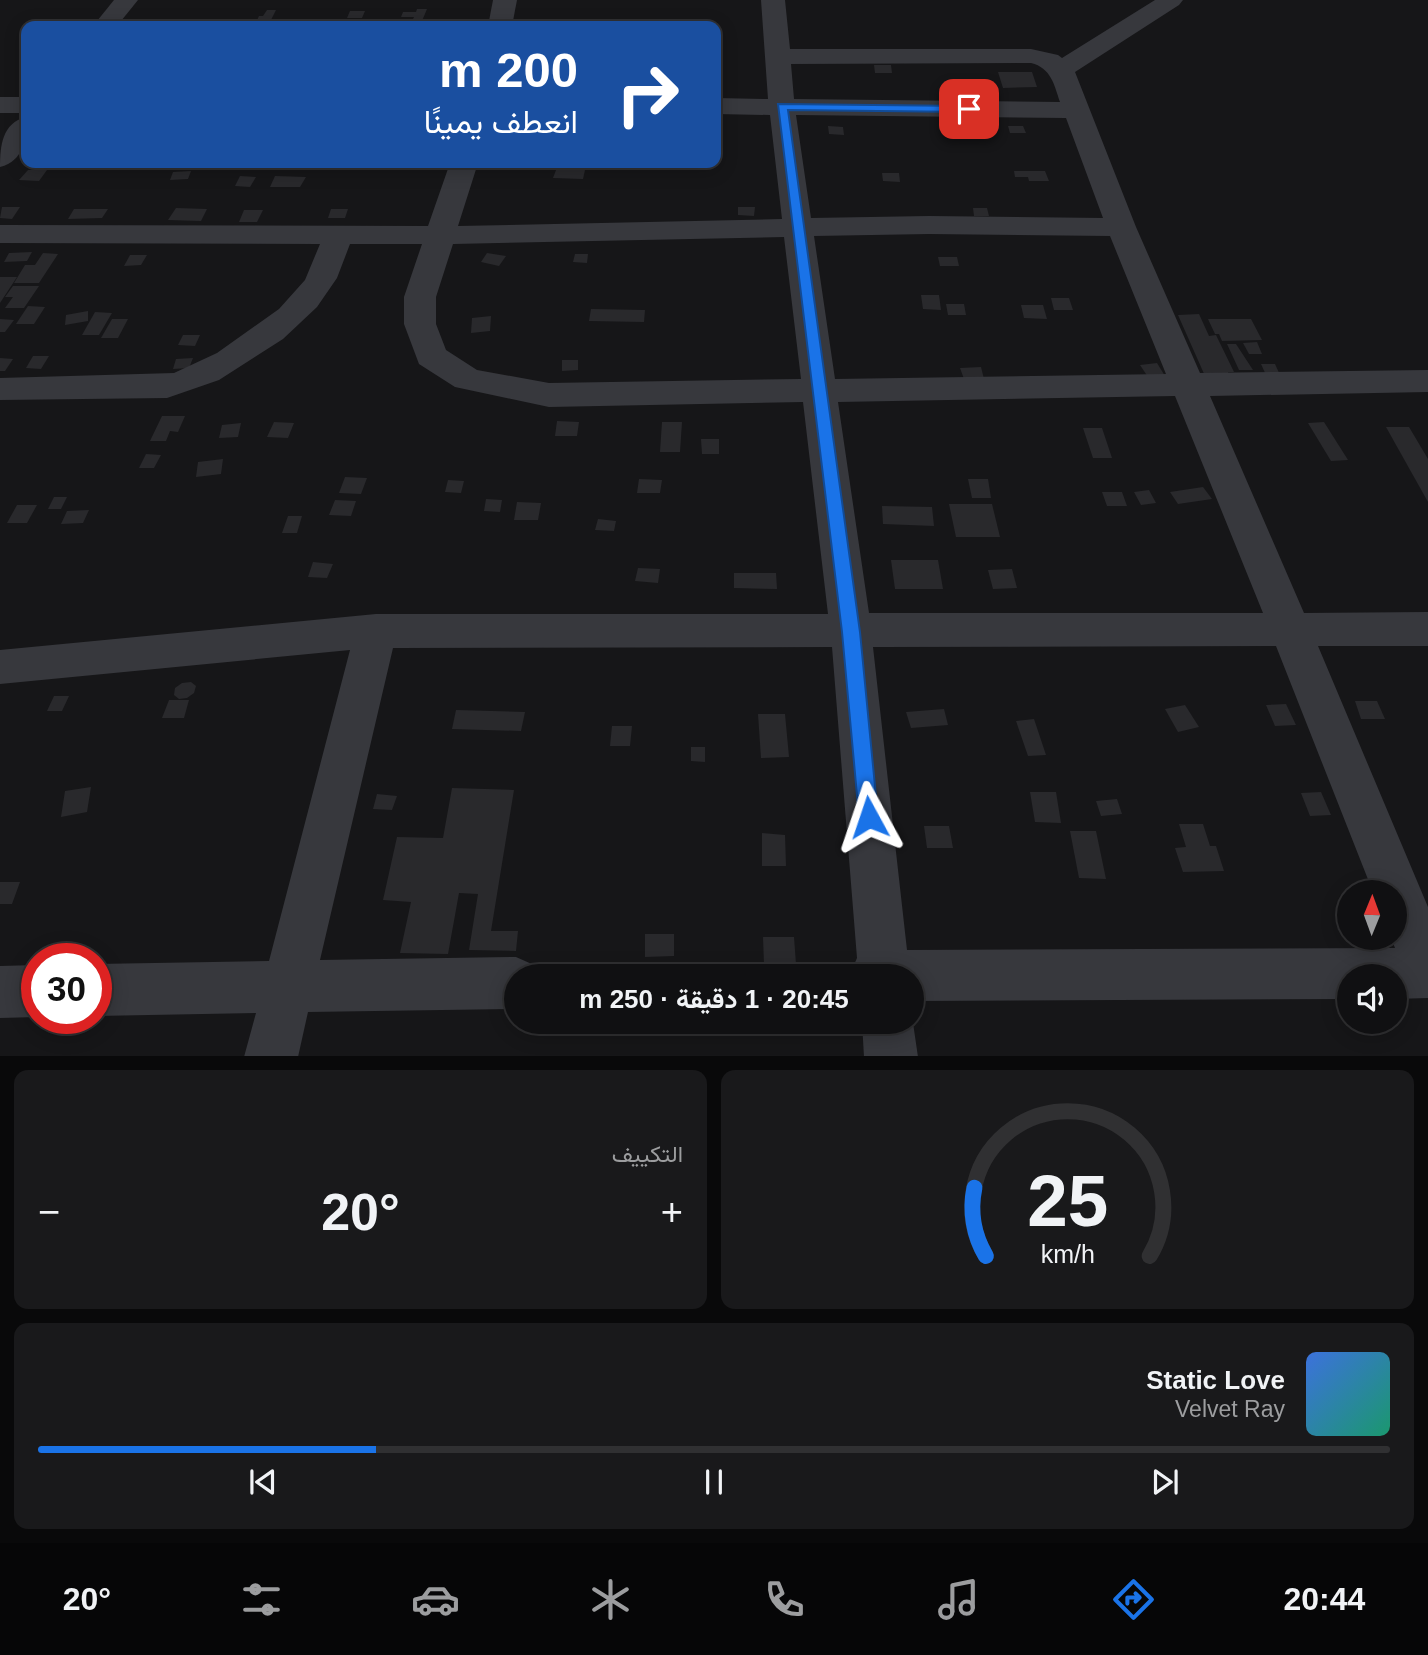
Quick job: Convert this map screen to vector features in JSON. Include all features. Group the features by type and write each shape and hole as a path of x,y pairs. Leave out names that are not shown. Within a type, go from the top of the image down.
{"street":[{"path":"109,21 126,0"},
{"path":"501,21 505,0"},
{"path":"773,0 782,107 851,632 883,964"},
{"path":"1061,71 1171,0"},
{"path":"778,57 1031,56 1049,60 1061,71 1121,227 1291,630 1428,971 924,976"},
{"path":"0,105 21,105"},
{"path":"721,106 1076,110"},
{"path":"0,159 21,132"},
{"path":"462,168 438,235 420,297 421,324 431,356 467,379 549,395 1428,381"},
{"path":"0,234 438,235 929,225 1121,227"},
{"path":"0,389 167,387 186,383 266,338 307,298 328,264 338,234"},
{"path":"0,667 376,631 1428,629"},
{"path":"271,1056 376,631"},
{"path":"112,990 504,983"},
{"path":"0,992 21,991"},
{"path":"889,1034 891,1056"}],"building":[{"path":"417,9 427,9 422,21 412,21 414,17 401,17 403,12 416,12"},
{"path":"267,10 276,10 270,21 256,21 259,16 263,16"},
{"path":"350,11 365,11 362,18 347,18"},
{"path":"874,65 891,65 892,73 875,73"},
{"path":"998,72 1032,72 1037,87 1003,88"},
{"path":"828,126 843,127 844,135 829,134"},
{"path":"1008,126 1023,126 1026,133 1010,133"},
{"path":"28,170 47,170 39,181 19,180"},
{"path":"556,170 585,170 583,179 553,178"},
{"path":"191,171 188,179 170,180 173,172"},
{"path":"1014,171 1045,171 1049,181 1029,181 1028,177 1015,177"},
{"path":"882,173 899,173 900,182 883,181"},
{"path":"240,176 256,177 250,187 235,186"},
{"path":"275,176 306,177 300,187 270,187"},
{"path":"2,207 20,207 12,219 0,218"},
{"path":"738,207 755,207 754,216 738,215"},
{"path":"176,208 207,209 201,221 168,220"},
{"path":"973,208 987,208 989,216 974,216"},
{"path":"74,209 108,209 102,218 68,219"},
{"path":"331,209 348,209 345,218 328,218"},
{"path":"244,210 263,210 257,222 239,222"},
{"path":"32,252 27,261 4,262 9,253"},
{"path":"43,253 58,254 39,283 14,283 25,265 35,265"},
{"path":"487,253 506,256 499,266 481,262"},
{"path":"575,254 588,254 587,263 573,262"},
{"path":"130,255 147,255 141,265 124,266"},
{"path":"938,257 957,257 959,266 940,266"},
{"path":"0,277 17,277 0,303"},
{"path":"13,286 39,286 24,308 5,308 13,297 5,297"},
{"path":"921,295 939,295 941,310 923,309"},
{"path":"1051,298 1069,298 1073,310 1054,310"},
{"path":"946,304 964,304 966,315 948,315"},
{"path":"1021,305 1043,305 1047,319 1024,318"},
{"path":"28,306 45,307 34,324 16,324"},
{"path":"591,309 645,310 644,322 589,321"},
{"path":"88,311 88,321 65,325 66,315"},
{"path":"95,312 112,313 99,335 82,335"},
{"path":"1199,314 1209,336 1216,335 1234,372 1228,372 1229,376 1205,376 1178,315"},
{"path":"491,316 490,331 471,333 472,318"},
{"path":"0,319 14,320 5,332 0,332"},
{"path":"112,319 128,319 118,338 101,338"},
{"path":"1208,319 1251,319 1262,340 1222,341 1219,334 1215,334"},
{"path":"183,335 200,335 195,346 178,345"},
{"path":"1257,342 1262,354 1249,354 1243,343"},
{"path":"1227,344 1236,344 1253,370 1239,370"},
{"path":"33,356 49,356 41,369 26,368"},
{"path":"0,358 13,359 5,371 0,371"},
{"path":"193,358 189,368 173,369 176,359"},
{"path":"562,360 578,360 578,370 562,371"},
{"path":"1157,363 1165,376 1148,377 1140,365"},
{"path":"1261,364 1275,364 1280,375 1266,375"},
{"path":"981,367 984,379 964,379 960,368"},
{"path":"162,416 185,416 178,432 170,431 166,441 150,441"},
{"path":"557,421 579,422 577,436 555,436"},
{"path":"274,422 294,423 288,438 267,437"},
{"path":"662,422 682,422 680,452 660,452"},
{"path":"1324,422 1348,460 1331,461 1308,423"},
{"path":"241,423 238,437 219,438 222,425"},
{"path":"1386,427 1409,427 1428,459 1428,502"},
{"path":"1083,428 1102,428 1112,458 1093,458"},
{"path":"701,439 719,439 719,454 702,454"},
{"path":"146,454 161,455 154,468 139,468"},
{"path":"223,459 221,474 196,477 198,462"},
{"path":"345,477 367,478 361,494 339,493"},
{"path":"639,479 662,480 660,493 637,493"},
{"path":"968,479 988,479 991,498 972,498"},
{"path":"448,480 464,481 461,493 445,492"},
{"path":"1203,487 1212,499 1178,504 1170,492"},
{"path":"1149,490 1156,503 1141,505 1134,492"},
{"path":"1102,492 1122,492 1127,506 1107,506"},
{"path":"54,497 67,497 61,509 48,509"},
{"path":"486,499 502,500 500,512 484,511"},
{"path":"335,500 356,501 351,516 329,515"},
{"path":"517,502 541,503 538,520 514,520"},
{"path":"949,504 992,504 1000,537 956,537"},
{"path":"17,505 37,505 27,523 7,523"},
{"path":"882,506 932,507 934,526 883,524"},
{"path":"89,510 83,523 61,524 67,511"},
{"path":"288,516 302,516 297,533 282,533"},
{"path":"598,519 616,521 614,531 595,530"},
{"path":"891,560 938,560 943,589 895,589"},
{"path":"313,562 333,564 327,578 308,577"},
{"path":"638,568 660,569 658,583 635,581"},
{"path":"1012,569 1017,588 993,589 988,570"},
{"path":"734,573 776,573 777,589 734,588"},
{"path":"191,682 196,686 194,693 179,699 174,695 175,688 182,683"},
{"path":"54,696 69,696 62,711 47,711"},
{"path":"169,700 189,700 184,718 162,718"},
{"path":"1355,701 1377,701 1385,719 1361,719"},
{"path":"1286,704 1296,725 1275,726 1266,705"},
{"path":"1185,705 1199,727 1178,732 1165,709"},
{"path":"944,709 948,725 911,728 906,712"},
{"path":"456,710 525,712 521,731 452,729"},
{"path":"758,714 785,714 789,757 761,758"},
{"path":"1034,719 1046,755 1028,756 1016,721"},
{"path":"612,726 632,726 630,746 610,746"},
{"path":"691,747 705,747 705,762 691,761"},
{"path":"91,787 87,812 61,817 65,791"},
{"path":"452,788 514,790 491,931 518,931 516,951 469,950 478,894 459,893 448,954 400,953 411,902 383,900 397,837 443,838"},
{"path":"1030,792 1056,792 1061,823 1035,822"},
{"path":"1321,792 1331,815 1310,816 1301,793"},
{"path":"377,794 397,796 392,810 373,809"},
{"path":"1117,799 1122,814 1101,816 1096,801"},
{"path":"1179,824 1203,824 1210,846 1216,846 1224,871 1183,872 1175,848 1186,847"},
{"path":"924,826 949,826 953,848 927,848"},
{"path":"1070,831 1096,831 1106,879 1079,878"},
{"path":"762,833 785,835 786,866 762,866"},
{"path":"0,882 20,882 12,904 0,904"},
{"path":"645,934 674,934 674,956 645,957"},
{"path":"763,937 794,937 796,964 764,964"}],"route":[{"path":"869,817 851,632 782,107 969,109"}]}
